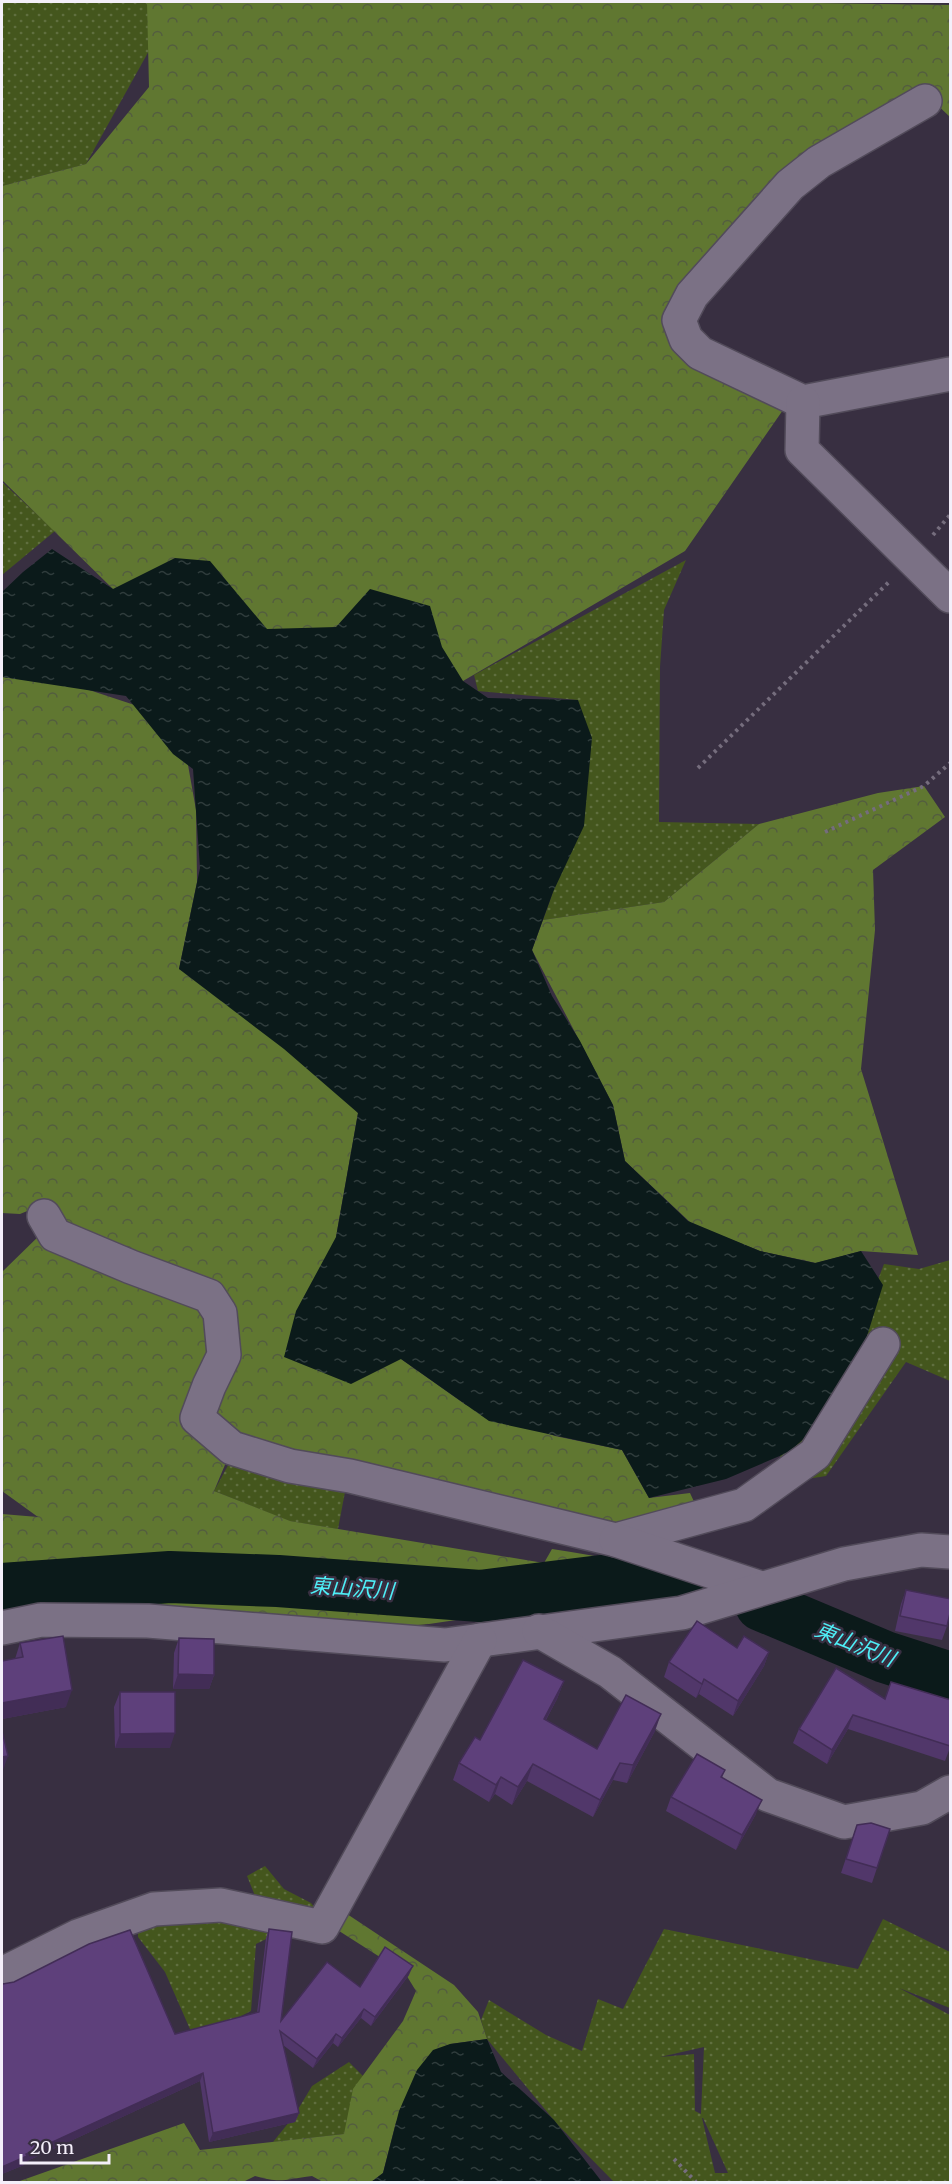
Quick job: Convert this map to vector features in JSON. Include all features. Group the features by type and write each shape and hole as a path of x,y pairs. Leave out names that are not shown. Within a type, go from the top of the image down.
{"street":[{"path":"925,101 819,162 790,185 692,295 679,320 686,339 700,353 803,402 951,374"},
{"path":"803,402 802,450 951,596"},
{"path":"44,1216 55,1235 209,1296 220,1313 224,1355 197,1418 232,1448 290,1466 350,1476 615,1540 761,1588"},
{"path":"615,1540 744,1505 815,1454 883,1344"},
{"path":"2,1628 41,1620 148,1621 445,1645 682,1613 844,1564 921,1550 951,1552"},
{"path":"539,1631 610,1672 768,1794 843,1822 922,1808 951,1792"},
{"path":"2,1974 78,1936 154,1909 221,1905 322,1927 480,1640"}],"path":[{"path":"698,768 912,558 951,515"},
{"path":"825,832 924,786 951,763"},
{"path":"674,2159 696,2182"}],"green space":[{"path":"2,2 152,2 155,40 86,164 2,186"},
{"path":"147,2 740,2 950,5 950,117 928,96 814,166 679,320 792,397 685,551 463,681 113,589 2,480 2,186 86,164 149,87"},
{"path":"2,482 55,531 2,575"},
{"path":"686,560 664,610 660,667 659,822 759,824 664,902 543,920 553,892 578,700 478,691 474,675"},
{"path":"2,677 77,686 180,720 196,810 197,882 179,969 289,1024 358,1113 336,1237 401,1359 466,1405 555,1436 622,1450 649,1498 690,1493 703,1521 613,1539 232,1448 214,1491 290,1521 544,1563 552,1549 704,1577 694,1588 429,1624 313,1634 2,1630 2,1514 38,1517 2,1491 2,1272 43,1232 220,1313 90,1252 37,1207 20,1214 2,1213"},
{"path":"924,786 945,817 873,870 875,930 861,1069 918,1255 861,1251 816,1263 760,1251 692,1224 625,1161 613,1105 532,950 543,920 664,902 759,824 878,793"},
{"path":"950,1260 950,1381 906,1362 826,1476 782,1483 780,1456 846,1363 884,1264 919,1269"},
{"path":"237,1449 348,1476 338,1529 289,1521 214,1491"},
{"path":"265,1866 284,1889 311,1903 319,1913 256,1944 251,2011 207,2033 193,2036 165,1972 138,1937 138,1920 262,1913 247,1876"},
{"path":"341,1910 454,1985 478,2012 487,2039 450,2044 396,2122 383,2173 371,2182 323,2182 312,2176 278,2180 255,2176 243,2182 17,2182 184,2123 200,2150 344,2134 353,2089 403,2021 416,1991 405,1973 325,1922"},
{"path":"883,1919 950,1952 950,2008 899,1988 950,2015 950,2182 614,2182 557,2124 487,2039 481,2020 489,2000 546,2035 582,2051 598,1999 623,2009 664,1929 858,1969","holes":["704,2047 701,2113 701,2114 695,2111 694,2054 660,2057","703,2118 728,2173 715,2173"]},
{"path":"349,2062 363,2076 344,2134 273,2142 294,2116 312,2086"}],"water":[{"path":"52,549 113,589 175,558 210,561 267,629 336,627 370,589 430,606 442,647 463,681 488,698 578,700 592,738 584,826 553,892 532,950 552,996 580,1041 613,1105 625,1161 688,1221 760,1251 815,1263 861,1251 883,1285 847,1400 789,1452 726,1479 649,1498 622,1450 489,1421 401,1359 351,1384 284,1357 296,1311 336,1237 358,1113 284,1049 179,969 200,868 193,769 173,754 126,696 2,677 2,592"},
{"path":"487,2039 501,2072 554,2120 602,2182 371,2182 383,2173 399,2111 417,2070 433,2050 450,2044"}],"building":[{"path":"906,1590 951,1599 947,1626 900,1616"},
{"path":"697,1621 737,1648 744,1636 769,1652 738,1701 704,1679 702,1684 669,1662"},
{"path":"63,1636 72,1690 2,1703 2,1661 23,1657 20,1643"},
{"path":"179,1638 214,1639 214,1675 178,1674"},
{"path":"523,1660 564,1681 544,1719 597,1749 626,1695 661,1714 633,1765 620,1763 600,1800 533,1764 518,1787 501,1777 496,1785 459,1763 475,1737 480,1740"},
{"path":"836,1668 885,1699 891,1682 951,1700 950,1746 853,1715 832,1750 799,1729"},
{"path":"120,1692 175,1692 175,1733 120,1734"},
{"path":"2,1731 8,1756 2,1757"},
{"path":"697,1754 725,1770 721,1777 762,1800 742,1835 671,1797"},
{"path":"871,1823 890,1829 877,1868 846,1859 857,1825"},
{"path":"269,1929 292,1932 281,2021 327,1962 360,1987 385,1947 413,1966 375,2017 364,2009 342,2038 336,2034 317,2059 280,2031 299,2113 213,2133 203,2073 2,2167 2,1983 14,1982 89,1944 130,1930 175,2034 259,2012"}],"waterway":[{"name":"東山沢川","path":"2,1589 170,1577 278,1581 480,1596 658,1574 701,1585"},
{"name":"東山沢川","path":"761,1605 885,1657 950,1678"}]}
